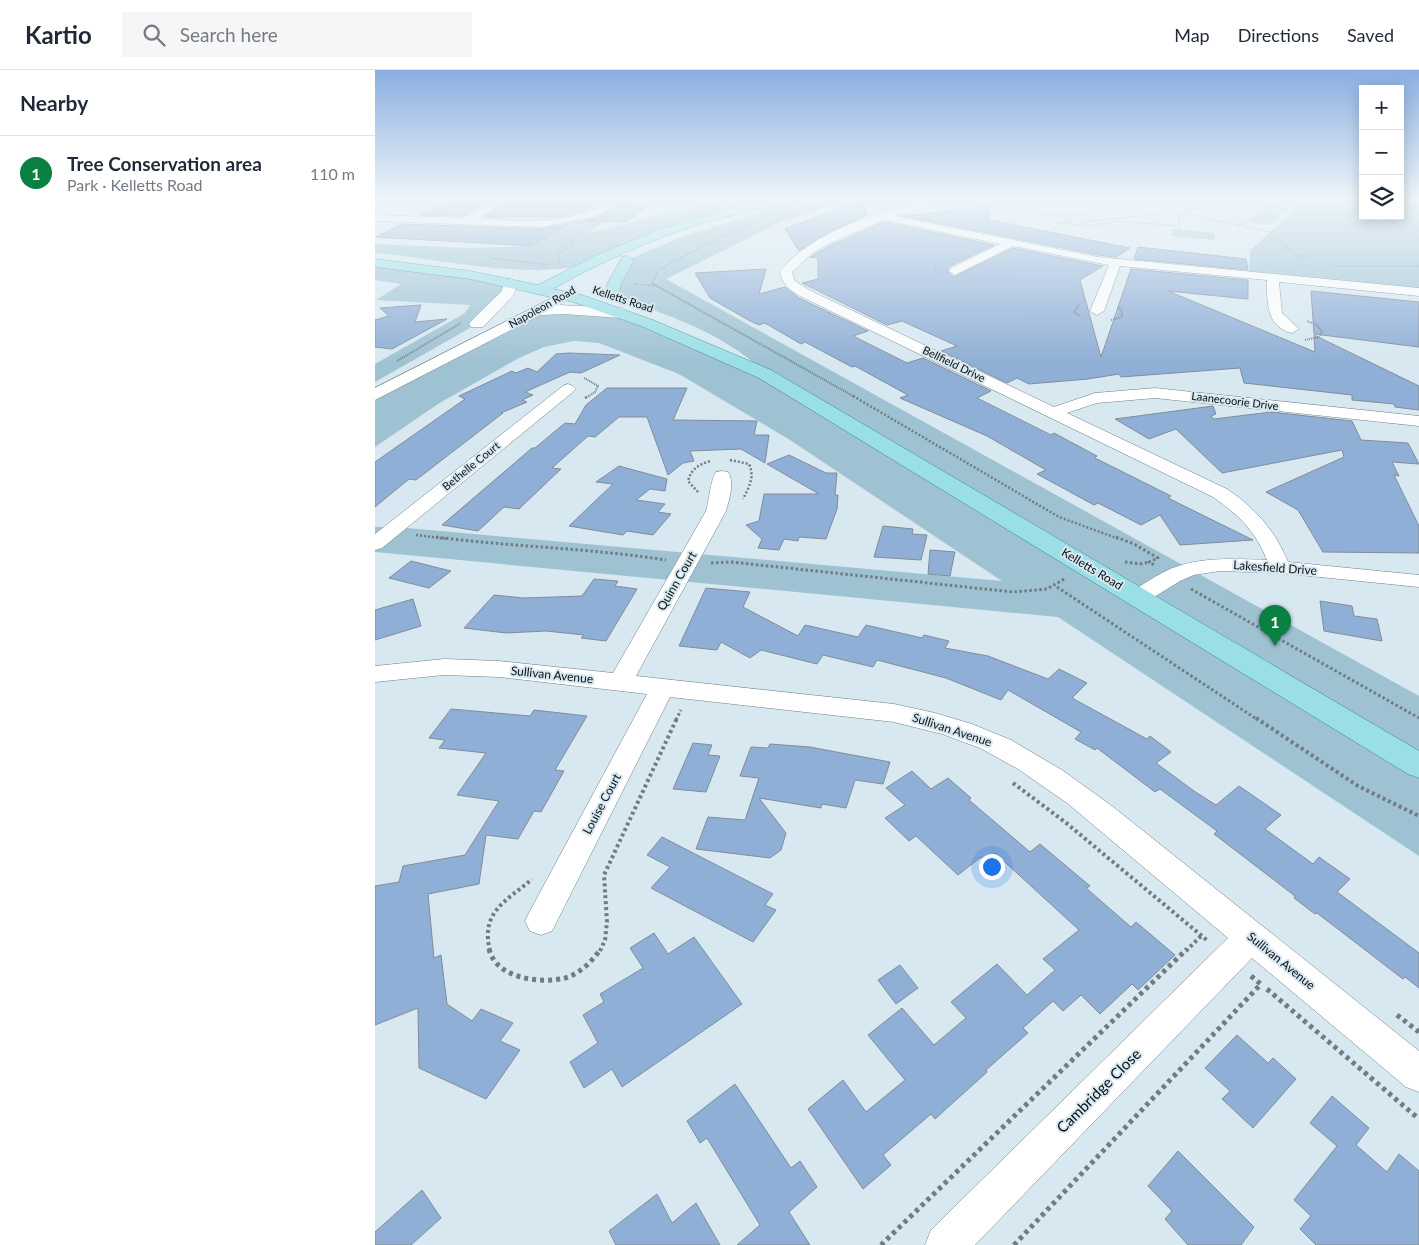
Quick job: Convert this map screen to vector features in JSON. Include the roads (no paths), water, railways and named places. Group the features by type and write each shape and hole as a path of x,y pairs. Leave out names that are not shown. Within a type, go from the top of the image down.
{"main road":[{"name":"Kelletts Road","path":"375,253 554,270 580,286 613,295 658,311"},
{"name":"Napoleon Road","path":"375,381 471,322 542,289 554,270 582,266 612,253"},
{"path":"602,273 644,253"},
{"path":"613,295 614,284 627,260"},
{"name":"Kelletts Road","path":"375,263 449,271 566,295 621,313 765,374 1419,766"},
{"path":"471,322 508,292 511,283"},
{"name":"Napoleon Road","path":"375,395 580,286"},
{"path":"538,310 564,309 621,313"},
{"name":"Kelletts Road","path":"699,329 731,345 751,360 765,374"}],"street":[{"name":"Bellfield Drive","path":"806,253 798,257 788,267 788,279 794,286 809,295 1208,486 1232,500 1253,517 1273,546 1280,567"},
{"path":"955,271 991,253"},
{"path":"1062,253 1115,263 1419,292"},
{"path":"1097,312 1115,263"},
{"path":"1273,278 1276,318 1292,329"},
{"name":"Bethelle Court","path":"375,544 568,390"},
{"name":"Laanecoorie Drive","path":"1054,412 1095,398 1155,393 1419,421"},
{"name":"Quinn Court","path":"620,682 716,511 721,494 722,476"},
{"name":"Lakesfield Drive","path":"1138,597 1172,576 1203,566 1220,564 1280,567 1419,581"},
{"name":"Sullivan Avenue","path":"375,674 419,668 471,668 620,682 669,698 893,713 933,722 978,737 1007,750 1045,774 1251,937 1419,1074"},
{"name":"Louise Court","path":"541,921 669,698"},
{"name":"Cambridge Close","path":"946,1245 1251,937"}],"place":[{"name":"Tree Conservation area","path":"1275,646"}]}
